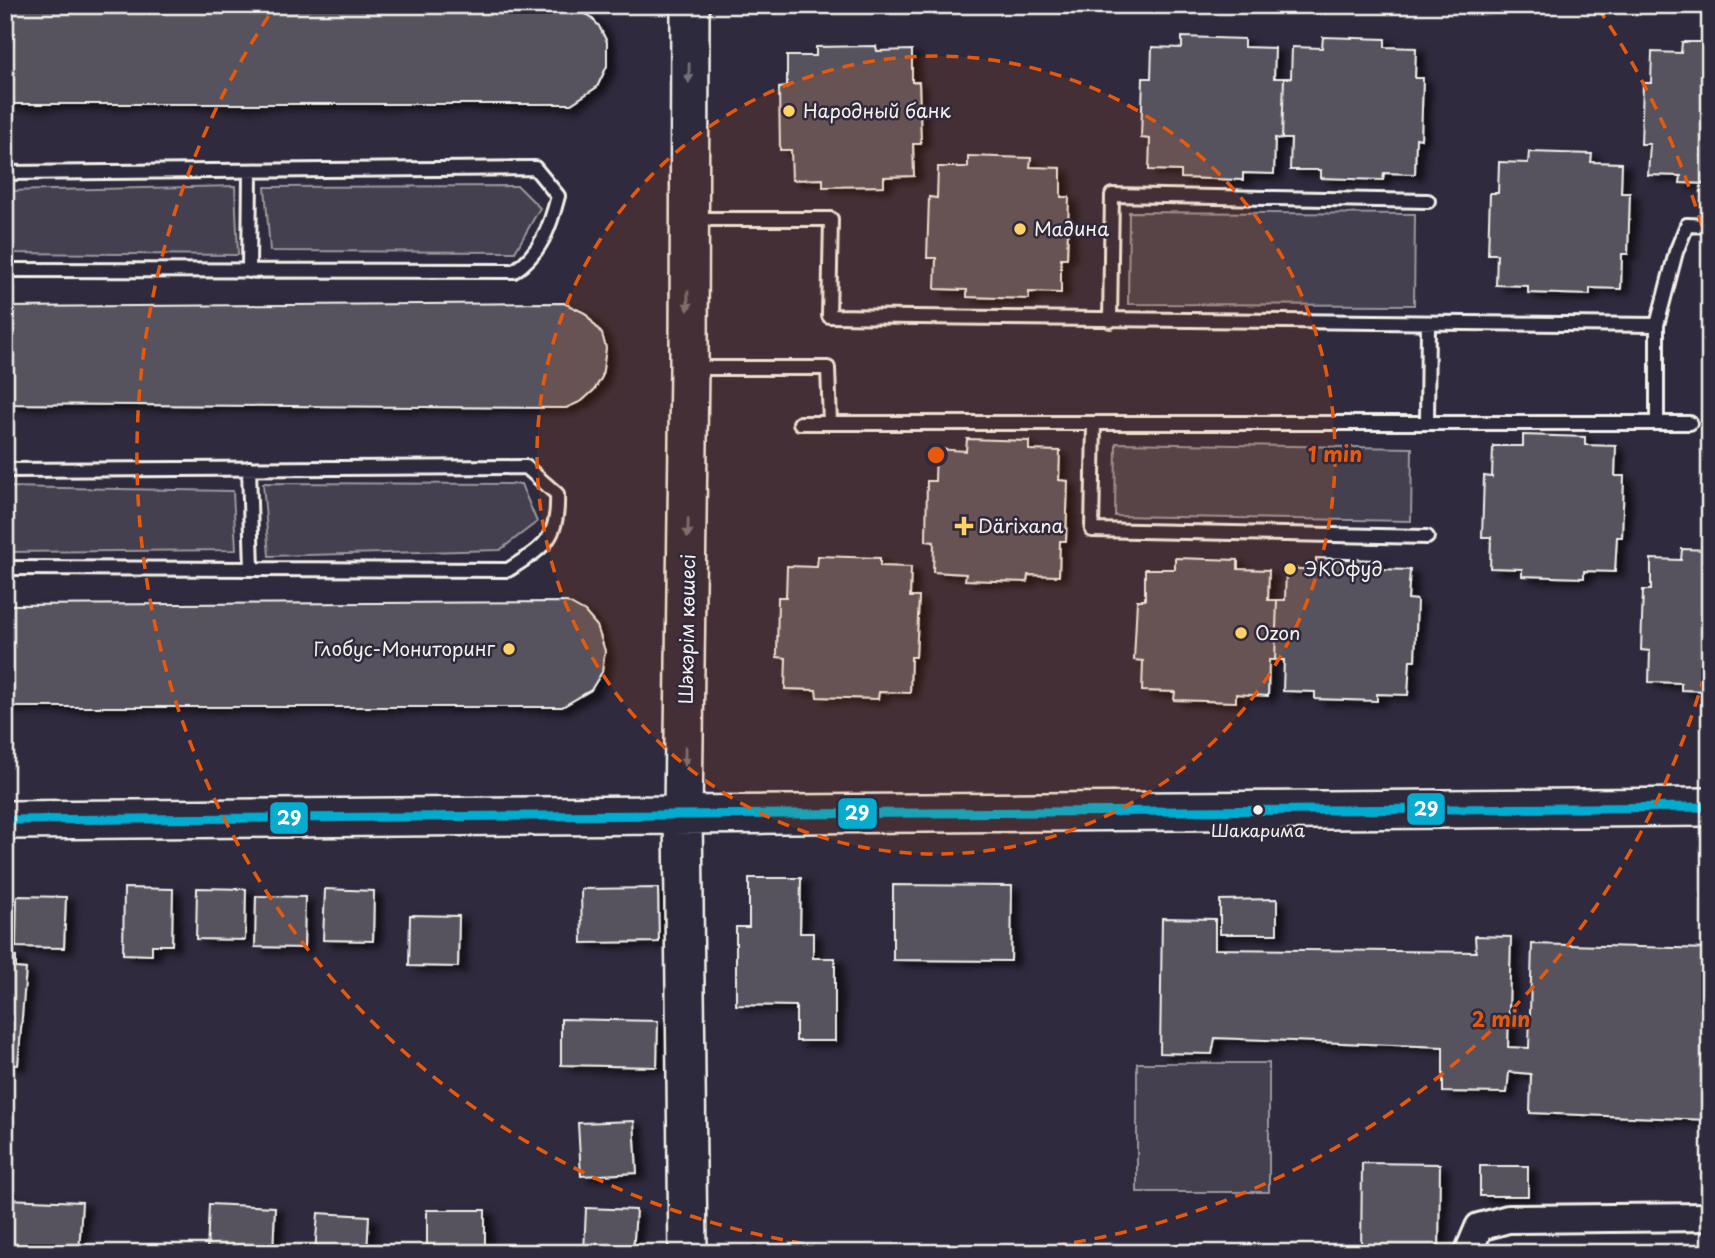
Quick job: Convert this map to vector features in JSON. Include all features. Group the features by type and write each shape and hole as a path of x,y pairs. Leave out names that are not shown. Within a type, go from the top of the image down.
{"street":[{"name":"Шәкәрім көшесі","path":"688,1253 683,813 689,368 690,5"},
{"path":"5,820 1710,807"},
{"path":"1468,1253 1479,1227 1508,1219 1710,1217"}],"lane":[{"path":"5,173 535,168 558,196 550,227 530,260 514,271 5,270"},
{"path":"249,271 250,171"},
{"path":"1110,321 1112,195 1428,201"},
{"path":"688,219 831,219 829,316 1657,325"},
{"path":"1657,423 1657,325 1676,251 1687,225 1710,226"},
{"path":"1427,423 1428,324"},
{"path":"689,368 828,368 830,423"},
{"path":"800,423 1690,423"},
{"path":"1094,423 1092,530 1427,537"},
{"path":"5,470 526,467 557,494 558,519 545,546 508,570 5,568"},
{"path":"249,468 252,569"}],"shaded area":[{"path":"235,186 238,255 5,253 5,191"},
{"path":"518,186 540,208 515,252 270,251 265,187"},
{"path":"1129,212 1415,214 1414,305 1128,304"},
{"path":"1116,443 1412,448 1411,521 1115,516"},
{"path":"263,483 521,484 537,522 500,550 269,556"},
{"path":"5,487 233,491 236,550 5,552"},
{"path":"1137,1063 1269,1063 1269,1192 1137,1192"}],"building":[{"path":"5,5 566,5 590,16 599,26 607,42 607,66 597,87 571,104 5,104"},
{"path":"1182,37 1244,39 1244,47 1275,48 1274,78 1284,78 1282,139 1275,138 1274,174 1243,173 1243,180 1181,178 1181,171 1149,170 1150,139 1141,138 1143,78 1151,78 1152,47 1182,48"},
{"path":"1323,37 1385,39 1385,47 1416,48 1415,78 1423,78 1421,139 1416,138 1415,174 1384,173 1383,180 1321,178 1321,170 1290,170 1291,139 1282,139 1284,78 1291,78 1292,47 1322,48"},
{"path":"1682,42 1710,42 1710,184 1680,183 1681,176 1648,175 1650,144 1641,144 1643,83 1651,83 1652,52 1681,53"},
{"path":"876,46 877,51 912,50 912,82 919,82 921,144 913,144 914,176 884,177 884,186 823,187 823,179 792,180 791,150 780,150 779,88 787,87 787,56 816,56 816,47"},
{"path":"1529,152 1592,154 1591,162 1622,163 1621,193 1630,193 1628,254 1622,254 1621,289 1590,288 1590,295 1528,293 1528,286 1496,285 1497,254 1488,254 1490,193 1498,193 1499,162 1528,163"},
{"path":"968,156 1031,158 1030,167 1061,168 1061,197 1069,197 1067,258 1061,258 1061,293 1029,292 1029,299 967,297 967,290 935,289 936,258 927,258 929,197 937,198 938,167 968,167"},
{"path":"564,303 585,313 602,334 606,348 602,377 594,390 582,401 566,408 5,404 5,307"},
{"path":"1523,435 1585,437 1585,445 1616,446 1615,476 1624,476 1622,537 1617,537 1615,572 1584,571 1584,578 1522,576 1522,569 1490,568 1491,537 1482,537 1484,476 1492,477 1493,446 1523,446"},
{"path":"967,439 1029,441 1029,450 1060,451 1059,480 1068,481 1066,541 1060,541 1059,576 1028,575 1027,582 965,580 966,574 933,572 934,542 926,541 927,481 935,481 936,449 966,451"},
{"path":"1682,549 1710,550 1710,691 1681,690 1681,683 1649,682 1650,651 1641,650 1643,590 1651,590 1651,559 1681,560"},
{"path":"818,556 880,558 880,566 911,567 910,597 919,597 916,657 911,657 910,693 879,692 878,699 817,697 816,690 785,689 786,658 777,657 778,597 786,597 787,566 817,567"},
{"path":"1175,558 1238,560 1238,569 1269,570 1268,600 1277,600 1275,660 1269,660 1268,696 1236,694 1236,702 1174,700 1175,692 1142,691 1143,661 1134,660 1137,600 1145,600 1145,569 1175,569"},
{"path":"1316,558 1379,560 1379,569 1410,570 1408,599 1417,600 1415,660 1410,660 1408,695 1377,694 1377,701 1315,699 1315,692 1283,691 1284,660 1275,660 1277,600 1285,600 1286,568 1316,570"},
{"path":"567,602 585,612 597,626 605,651 602,672 591,690 562,707 5,707 5,605"},
{"path":"749,878 801,878 800,933 813,933 813,958 835,958 835,1041 796,1041 796,1006 736,1005 736,927 749,927"},
{"path":"893,885 1012,886 1011,961 893,960"},
{"path":"124,888 173,889 172,945 152,945 152,955 123,954"},
{"path":"197,888 246,889 245,940 196,939"},
{"path":"658,888 659,942 582,943 581,889"},
{"path":"325,889 374,891 373,941 323,940"},
{"path":"17,896 66,897 64,948 16,947"},
{"path":"256,896 305,897 304,948 255,947"},
{"path":"1277,899 1277,934 1220,934 1220,900"},
{"path":"410,915 459,916 458,967 409,966"},
{"path":"1162,918 1215,919 1215,949 1476,952 1475,936 1511,937 1508,1047 1529,1048 1532,944 1710,949 1710,1120 1530,1113 1531,1074 1509,1072 1507,1093 1443,1092 1443,1047 1215,1038 1212,1054 1160,1053"},
{"path":"5,956 16,957 16,968 26,969 18,1065 5,1064"},
{"path":"561,1019 658,1021 657,1067 561,1065"},
{"path":"634,1121 637,1173 581,1176 578,1123"},
{"path":"1362,1163 1440,1164 1439,1253 1361,1253"},
{"path":"1480,1166 1528,1166 1528,1196 1480,1196"},
{"path":"5,1199 82,1202 79,1253 5,1250"},
{"path":"209,1204 275,1207 273,1253 207,1253"},
{"path":"586,1208 636,1210 633,1253 584,1253"},
{"path":"427,1210 485,1210 485,1253 427,1253"},
{"path":"318,1213 369,1216 367,1253 315,1253"}],"transit line":[{"name":"29","path":"5,820 1710,807"}],"place":[{"name":"Народный банк","path":"789,111"},
{"name":"Мадина","path":"1020,229"},
{"name":"Därixana","path":"964,526"},
{"name":"ЭКОфуд","path":"1290,569"},
{"name":"Ozon","path":"1241,633"},
{"name":"Глобус-Мониторинг","path":"509,649"},
{"name":"Шакарима","path":"1258,810"}]}
